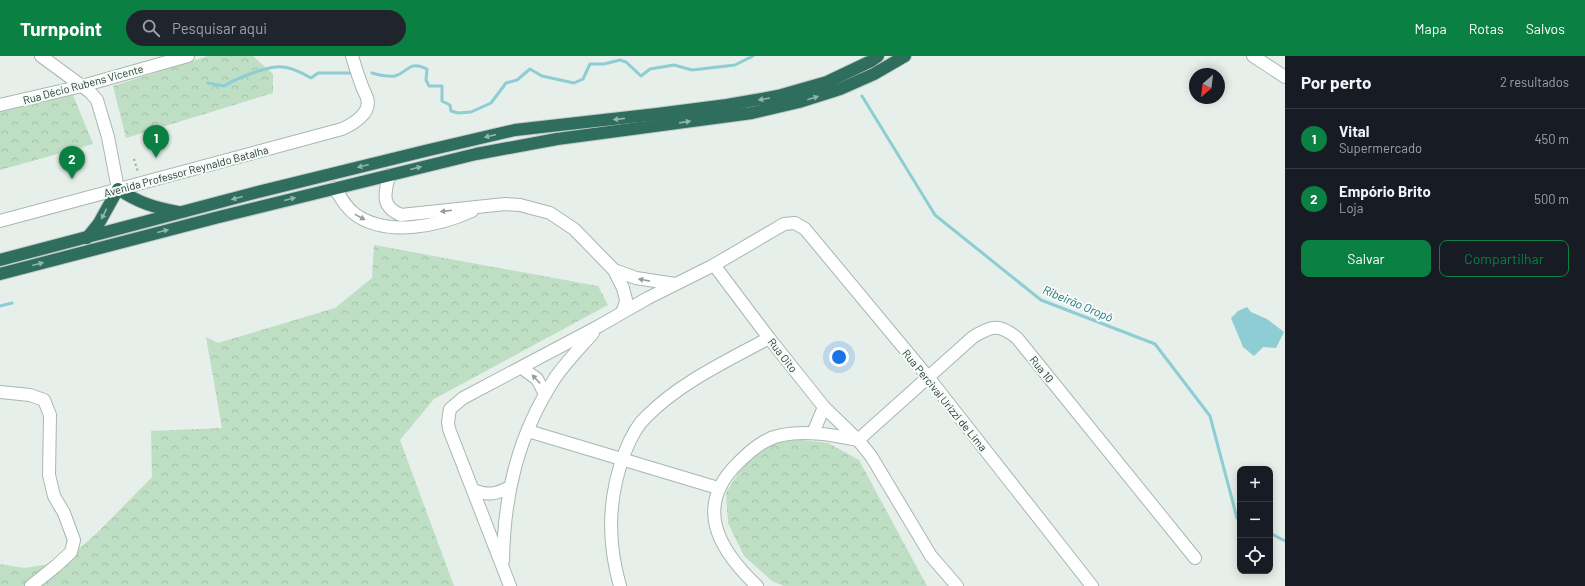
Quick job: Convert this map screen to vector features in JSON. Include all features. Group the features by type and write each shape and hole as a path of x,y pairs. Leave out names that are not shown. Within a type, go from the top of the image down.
{"highway":[{"path":"0,260 261,191 515,130 727,105 778,96 826,82 871,61 878,56"},
{"path":"0,274 335,188 476,154 557,139 752,113 799,102 840,89 874,74 905,56"},
{"path":"86,238 99,223 118,189 136,201 154,208 181,213"}],"street":[{"path":"41,56 82,86 97,100 108,137 118,189"},
{"name":"Rua Décio Rubens Vicente","path":"0,105 82,86 188,56"},
{"name":"Avenida Professor Reynaldo Batalha","path":"0,221 350,126 360,118 366,110 368,99 352,56"},
{"path":"1253,56 1269,60 1285,76"},
{"path":"389,175 386,200 389,207 394,212 401,215 505,204 520,205 550,213 574,229 614,270 623,288 626,300 626,305 622,312"},
{"path":"335,188 348,208 356,215 370,222 404,228 432,225 455,219 484,206"},
{"name":"Rua Percival Urizzi de Lima","path":"714,265 784,224 795,223 805,229 928,377 1092,586"},
{"path":"510,586 474,490 449,429 448,422 450,409 463,398 522,368 622,312 714,265"},
{"name":"Rua Oito","path":"714,265 769,338 824,407 858,440 871,456 887,480 931,556 957,586"},
{"path":"614,270 636,278 675,284"},
{"path":"503,568 504,528 510,487 519,453 545,394 572,356 599,326"},
{"name":"Rua 10","path":"858,440 973,337 993,327 1001,328 1009,331 1017,338 1195,558"},
{"path":"620,586 615,568 611,510 615,482 631,438 646,416 686,385 769,338"},
{"path":"522,368 537,380 545,394"},
{"path":"0,392 30,395 44,400 50,415 49,475 54,496 64,513 74,540 71,552 31,586"},
{"path":"813,433 824,407"},
{"path":"528,431 718,488"},
{"path":"757,586 731,558 719,537 714,503 718,488 729,471 743,457 764,441 782,435 813,433 858,440"},
{"path":"474,490 481,493 494,494 510,487"}],"path":[{"path":"134,159 138,172"}],"green space":[{"path":"208,56 253,56 273,74 273,93 126,138 113,86"},
{"path":"73,95 93,144 0,170 0,112"},
{"path":"374,245 598,286 608,305 434,399 400,440 454,586 0,586 0,564 24,568 64,562 96,534 152,477 151,431 222,428 206,337 218,343 335,308 372,278"},
{"path":"794,439 828,443 859,460 927,586 784,586 772,581 744,556 728,523 726,493 743,466 764,445"}],"water":[{"path":"1247,307 1251,312 1267,319 1284,332 1276,348 1263,347 1254,356 1243,347 1231,318 1238,311"}],"waterway":[{"path":"372,73 383,76 395,76 412,66 427,69 426,80 429,86 442,86 442,101 450,105 451,111 458,113 471,112 491,103 506,83 517,80 530,69 542,76 574,83 583,79 590,64 604,64 620,60 626,62 641,76 650,69 674,65 692,70 735,65 753,56"},
{"path":"208,83 224,86 235,80 257,72 270,68 281,67 303,73 311,78 318,73 352,73"},
{"name":"Ribeirão Oropô","path":"862,96 935,215 1041,300 1155,344 1210,416 1237,518"},
{"path":"0,306 12,303"},
{"name":"Ribeirão Oropô","path":"1273,535 1285,541"}],"place":[{"name":"Vital","path":"156,158"},
{"name":"Empório Brito","path":"72,179"}]}
